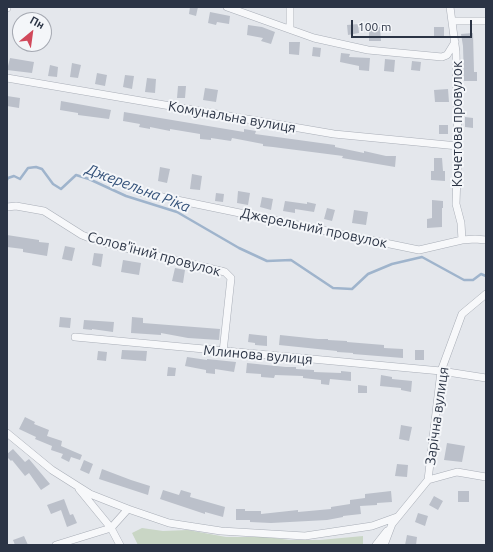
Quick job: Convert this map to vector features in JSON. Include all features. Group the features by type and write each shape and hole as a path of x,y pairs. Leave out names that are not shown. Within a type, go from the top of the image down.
{"street":[{"path":"227,7 314,38 368,50 442,57 447,55 455,42"},
{"path":"290,7 290,29"},
{"name":"Кочетова провулок","path":"450,7 456,52 458,146 456,204 461,224 462,240"},
{"path":"452,21 486,21"},
{"name":"Комунальна вулиця","path":"7,78 334,134 458,146"},
{"name":"Джерельний провулок","path":"143,193 419,250 462,240 486,240"},
{"name":"Солов'їний провулок","path":"7,207 16,206 44,211 82,235 97,241 225,272 231,278 223,352"},
{"name":"Зарічна вулиця","path":"384,545 392,524 428,480 441,371 462,314 486,294"},
{"name":"Млинова вулиця","path":"75,337 223,352 441,371 486,378"},
{"path":"7,433 52,470 90,494 128,510 169,523 221,531 305,536 372,526 397,517"},
{"path":"428,480 457,472 486,477"},
{"path":"74,484 111,528 120,545"},
{"path":"56,545 111,528 128,510"},
{"path":"376,545 392,524"}],"green space":[{"path":"142,528 163,531 188,530 226,537 266,537 290,540 320,540 363,536 363,545 138,545 132,533"}],"building":[{"path":"190,7 198,7 196,16 189,14"},
{"path":"210,12 230,16 229,24 217,22 216,25 208,23"},
{"path":"358,24 359,33 348,35 347,25"},
{"path":"248,25 262,27 275,32 271,44 261,41 263,38 247,35"},
{"path":"369,27 380,27 381,41 369,41"},
{"path":"434,27 444,27 444,36 434,36"},
{"path":"473,33 474,72 477,72 477,81 464,81 463,46 461,34"},
{"path":"289,42 300,42 299,55 289,54"},
{"path":"313,47 321,48 320,57 312,56"},
{"path":"341,53 350,54 349,57 370,58 369,71 359,70 359,66 340,62"},
{"path":"10,58 34,62 32,73 7,70"},
{"path":"385,59 395,60 394,72 384,71"},
{"path":"412,61 421,62 420,71 411,70"},
{"path":"72,63 81,65 78,78 70,77"},
{"path":"50,65 58,67 57,77 48,76"},
{"path":"97,73 107,75 105,86 95,84"},
{"path":"125,75 134,76 132,89 123,87"},
{"path":"147,78 156,79 155,93 145,92"},
{"path":"178,86 186,86 185,98 177,98"},
{"path":"205,88 218,90 216,102 203,100"},
{"path":"448,89 449,102 435,102 434,90"},
{"path":"7,96 20,98 19,108 7,106"},
{"path":"61,101 111,110 109,119 78,115 78,113 60,110"},
{"path":"124,112 244,132 244,129 256,131 255,134 335,145 335,147 364,153 364,151 386,156 396,156 395,167 342,158 343,156 263,146 263,144 232,138 231,141 211,138 211,140 200,139 200,134 170,129 170,131 150,127 150,129 139,127 140,124 123,121"},
{"path":"465,117 473,118 473,128 465,127"},
{"path":"439,125 448,125 448,134 439,134"},
{"path":"434,158 442,158 443,171 445,171 445,181 431,180 431,171 434,171"},
{"path":"160,167 170,169 167,183 158,181"},
{"path":"192,174 202,176 200,190 190,189"},
{"path":"238,191 250,193 248,205 237,203"},
{"path":"216,193 224,194 223,202 215,201"},
{"path":"262,197 273,199 271,210 260,207"},
{"path":"432,200 443,201 442,227 427,228 427,219 432,218"},
{"path":"285,201 316,204 314,212 295,209 295,213 283,211"},
{"path":"327,208 335,210 332,221 324,219"},
{"path":"354,210 368,212 366,225 352,223"},
{"path":"7,235 49,243 47,256 23,252 23,249 7,247"},
{"path":"65,246 75,248 72,261 62,259"},
{"path":"94,253 103,254 101,267 92,265"},
{"path":"123,260 141,263 139,275 121,272"},
{"path":"175,268 185,270 183,283 172,281"},
{"path":"60,317 71,318 70,328 59,327"},
{"path":"132,317 143,318 143,323 220,329 219,340 188,338 161,333 161,335 131,333"},
{"path":"84,320 114,322 113,332 83,329"},
{"path":"249,334 267,336 267,346 255,345 255,343 248,342"},
{"path":"280,335 384,345 384,348 403,349 403,358 353,354 279,345"},
{"path":"122,350 147,351 146,361 121,359"},
{"path":"415,350 424,350 424,360 415,360"},
{"path":"98,351 107,352 106,361 97,360"},
{"path":"187,357 236,362 234,372 215,369 215,374 206,373 206,370 185,366"},
{"path":"247,363 296,367 296,369 314,370 314,372 351,372 351,381 330,379 329,385 321,384 321,380 303,378 303,376 275,375 274,378 261,377 261,374 246,373"},
{"path":"168,367 176,368 175,376 167,376"},
{"path":"381,375 392,377 392,379 412,381 411,392 401,390 401,388 380,386"},
{"path":"358,385 367,386 367,393 358,393"},
{"path":"25,417 35,422 34,424 49,430 47,436 62,441 61,446 82,455 80,460 71,457 69,462 61,458 63,454 51,450 52,446 35,439 36,437 19,429"},
{"path":"401,425 412,427 409,441 399,439"},
{"path":"447,443 465,446 462,462 444,460"},
{"path":"13,449 25,462 29,459 50,484 41,490 29,473 25,476 12,460 11,461 7,457 7,454"},
{"path":"84,460 93,464 89,474 80,470"},
{"path":"397,464 408,465 407,477 395,476"},
{"path":"102,469 150,486 148,495 99,479"},
{"path":"163,490 179,495 181,490 191,493 190,497 225,507 223,517 205,512 205,514 160,499"},
{"path":"391,491 392,502 360,506 361,514 327,520 271,523 236,520 236,509 245,509 245,511 261,511 261,514 298,510 298,512 331,509 331,507 350,504 350,500 365,498 365,494"},
{"path":"458,491 469,491 469,502 458,502"},
{"path":"434,496 443,501 438,510 429,505"},
{"path":"64,499 70,515 73,514 77,523 67,527 61,510 51,514 47,505"},
{"path":"418,513 428,516 425,526 415,522"},
{"path":"407,535 417,537 416,545 405,545"},
{"path":"24,536 28,545 15,545 13,540"}],"waterway":[{"name":"Джерельна Ріка","path":"7,180 8,178 14,176 20,179 28,168 36,167 42,169 53,184 61,189 76,175 89,179 126,196 177,212 239,248 267,261 291,260 333,288 352,289 368,274 392,264 422,257 464,280 473,280 481,274 486,276"}]}
